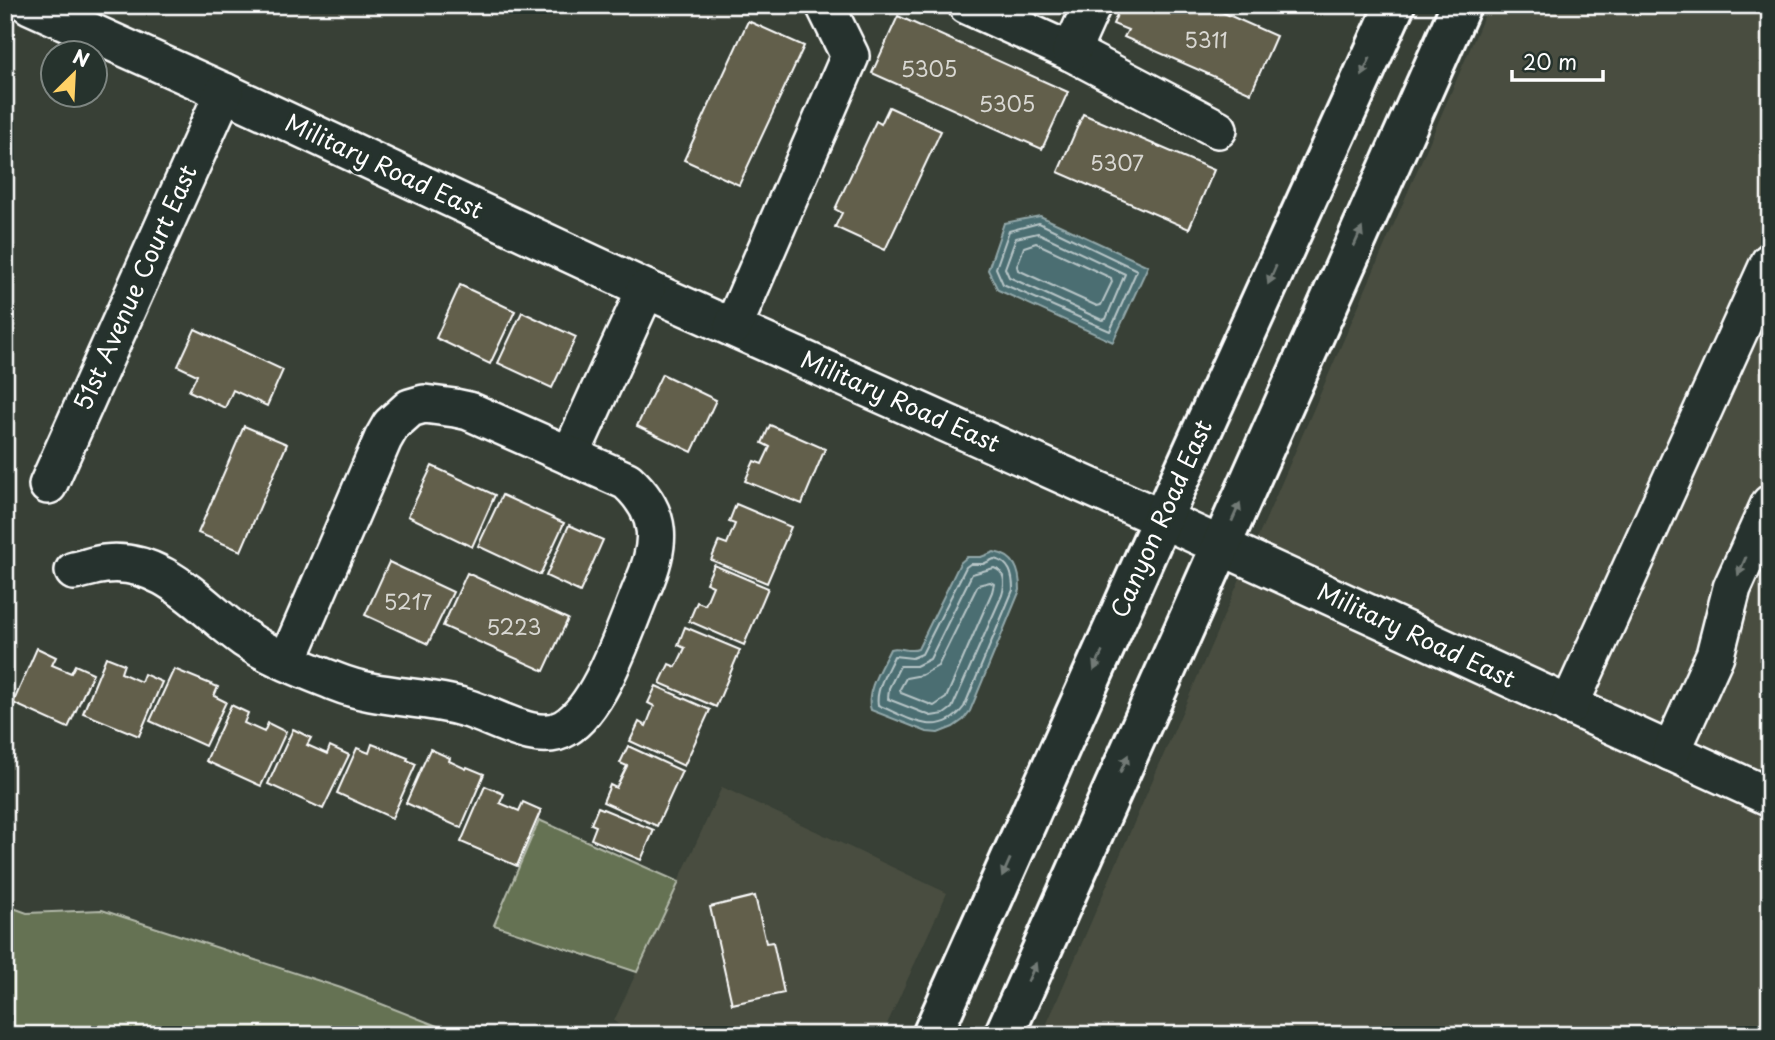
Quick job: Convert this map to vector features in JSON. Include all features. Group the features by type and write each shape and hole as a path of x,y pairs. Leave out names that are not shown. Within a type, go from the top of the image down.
{"main road":[{"name":"Canyon Road East","path":"932,1035 1395,5"},
{"path":"1004,1035 1461,5"}],"street":[{"name":"Military Road East","path":"30,5 224,92 646,289 1162,519 1770,797"},
{"path":"733,327 850,56 825,5"},
{"path":"967,5 1071,52 1218,129"},
{"path":"1071,52 1093,5"},
{"name":"51st Avenue Court East","path":"48,485 224,92"},
{"path":"1569,706 1770,262"},
{"path":"570,456 646,289"},
{"path":"74,571 105,564 129,564 152,571 182,587 247,641 287,662 339,684 373,694 418,698 464,708 538,734 553,734 567,728 578,718 600,688 654,559 656,532 652,515 637,490 627,481 469,411 424,404 402,414 391,425 383,439 287,662"},
{"path":"1671,752 1715,655 1732,588 1770,504"}],"shaded area":[{"path":"1489,5 1770,5 1770,1035 1042,1035"},
{"path":"722,787 947,893 882,1035 633,1035 614,1021"}],"green space":[{"path":"539,820 679,882 637,972 494,925"},
{"path":"5,905 27,913 102,910 341,988 460,1035 5,1035"}],"water":[{"path":"1040,216 1148,266 1113,342 998,290 988,270 1004,223"},
{"path":"994,552 1007,557 1015,565 1020,590 970,711 963,720 938,733 927,732 871,710 872,687 890,649 918,649 960,563 967,557 981,557"}],"building":[{"path":"1121,5 1206,5 1276,36 1251,93 1124,37 1128,30 1113,24"},
{"path":"898,16 1068,92 1042,149 872,73"},
{"path":"748,21 804,46 739,185 684,160"},
{"path":"889,107 941,131 885,250 835,227 842,213 835,209 876,121 881,124"},
{"path":"1083,114 1214,170 1189,229 1058,172"},
{"path":"460,285 515,311 490,364 436,338"},
{"path":"522,312 576,337 552,388 498,363"},
{"path":"195,329 283,370 267,406 233,390 225,408 189,391 197,375 178,366"},
{"path":"662,374 716,400 692,452 637,426"},
{"path":"770,425 825,449 802,504 745,481 754,461 762,464 770,447 762,443"},
{"path":"244,426 287,444 241,551 198,533"},
{"path":"432,466 495,495 472,547 408,516"},
{"path":"502,495 564,523 540,575 478,546"},
{"path":"736,504 791,527 767,583 711,560 719,541 727,544 735,524 729,522"},
{"path":"569,525 603,540 580,592 546,576"},
{"path":"389,562 453,592 428,644 365,615"},
{"path":"714,565 768,588 744,645 689,621 697,602 705,605 713,586 706,583"},
{"path":"467,573 568,619 544,671 443,626"},
{"path":"685,627 740,650 716,707 660,683 669,664 676,667 685,648 678,645"},
{"path":"37,648 56,657 52,665 71,673 75,665 93,673 68,728 13,703"},
{"path":"106,657 124,664 121,673 141,682 144,674 162,682 139,736 83,713"},
{"path":"174,669 218,687 214,696 226,702 205,746 150,721"},
{"path":"656,686 710,710 684,766 630,741 639,722 646,726 654,706 648,703"},
{"path":"231,705 248,713 244,723 264,732 268,723 286,732 261,786 206,761"},
{"path":"293,729 311,738 307,745 327,754 330,746 349,755 323,809 268,784"},
{"path":"372,744 408,758 407,760 416,764 392,818 337,793 357,748 369,753"},
{"path":"628,746 682,771 657,826 603,802 610,785 616,788 627,766 620,763"},
{"path":"430,749 466,769 467,767 484,774 461,828 406,803"},
{"path":"485,786 504,794 500,803 519,811 523,802 541,810 517,866 461,842"},
{"path":"598,807 654,830 641,860 591,839 596,826 591,824"},
{"path":"755,896 766,943 773,942 784,993 732,1004 710,907"}]}
